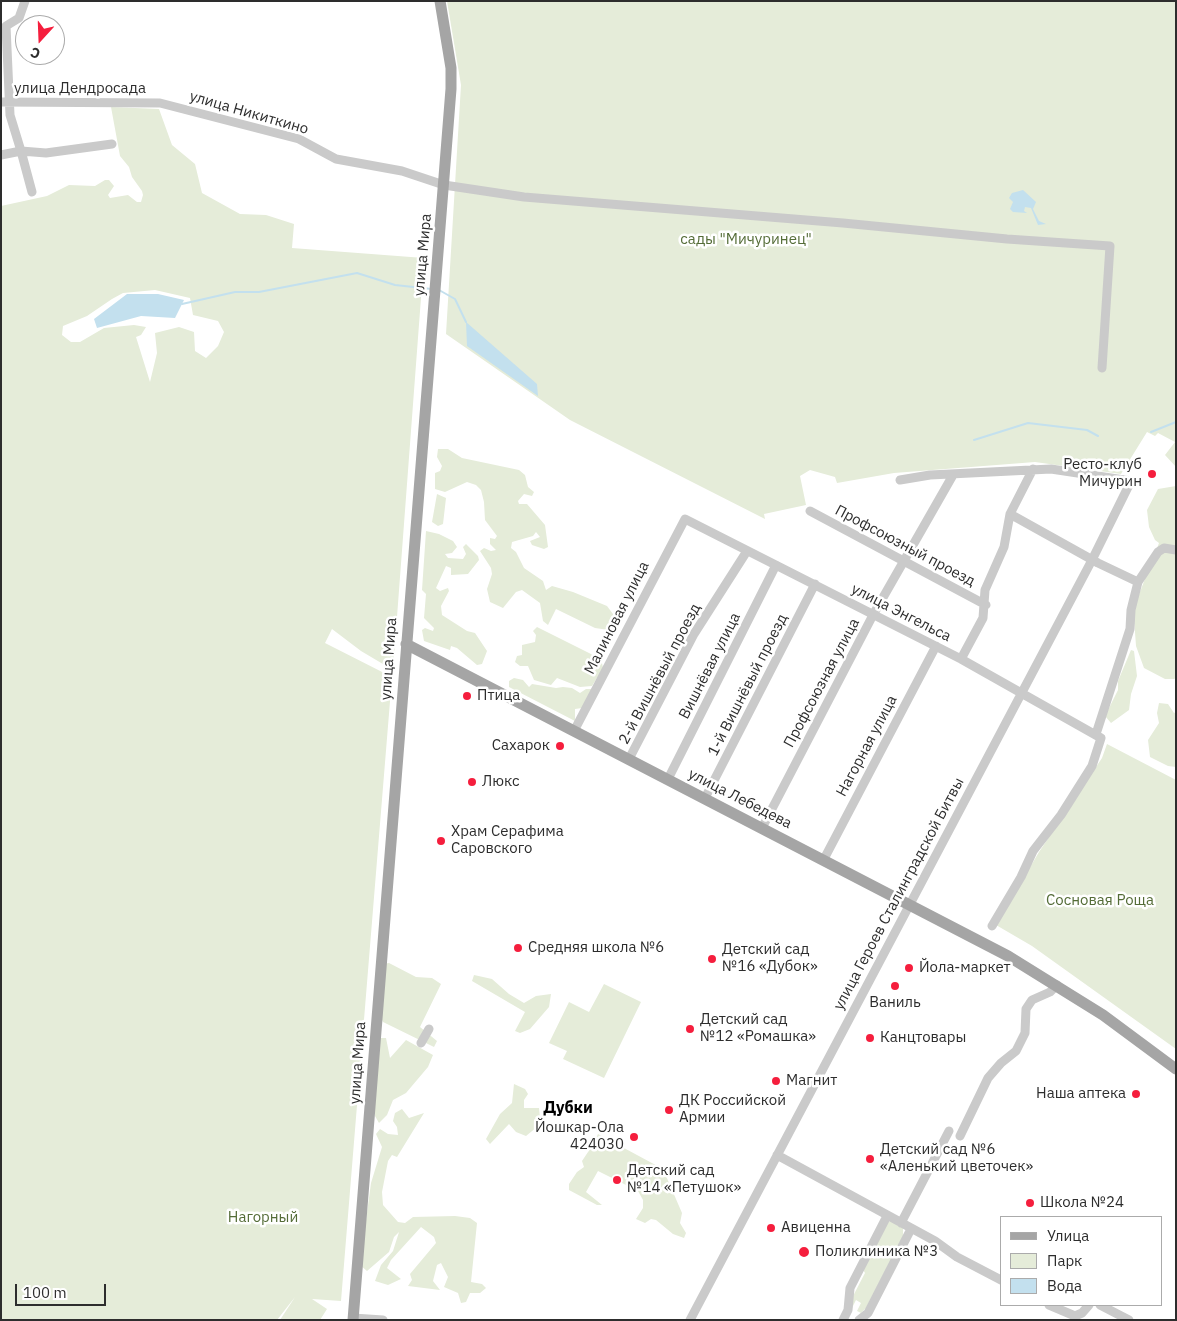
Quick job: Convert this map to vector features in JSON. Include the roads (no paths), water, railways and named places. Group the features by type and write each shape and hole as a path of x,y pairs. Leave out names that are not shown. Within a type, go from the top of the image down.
{"main road":[{"name":"улица Мира","path":"353,1319 444,185 451,68 440,1"},
{"name":"улица Лебедева","path":"406,644 1000,951 1058,985 1176,1068"}],"street":[{"path":"25,1 19,18 4,27 5,102 32,192"},
{"name":"улица Дендросада","path":"5,102 160,103"},
{"name":"улица Никиткино","path":"160,103 298,139 336,159 402,171 444,185 524,197 843,222 1007,239 1110,246 1102,368"},
{"path":"1,155 20,151 46,153 112,144"},
{"name":"улица Героев Сталинградской Битвы","path":"690,1320 1092,560 1130,481 1051,468 1033,469"},
{"path":"900,480 930,475 1033,469"},
{"path":"961,659 983,618 986,605 985,590 1004,547 1010,514 1033,469"},
{"name":"Профсоюзная улица","path":"762,828 873,614 953,475"},
{"name":"Профсоюзный проезд","path":"810,511 986,605"},
{"path":"1010,514 1092,560 1138,582"},
{"name":"улица Энгельса","path":"685,519 961,659 1099,736"},
{"name":"Малиновая улица","path":"574,731 685,519"},
{"path":"992,926 1021,877 1033,851 1060,815 1092,766 1130,629 1131,610 1138,582 1158,552 1164,548 1176,550"},
{"name":"2-й Вишнёвый проезд","path":"630,759 694,634 747,551"},
{"name":"Вишнёвая улица","path":"668,779 776,565"},
{"name":"1-й Вишнёвый проезд","path":"704,798 815,584"},
{"name":"Нагорная улица","path":"824,859 936,646"},
{"path":"960,1136 988,1078 1001,1063 1016,1051 1025,1033 1026,1009 1032,1000 1050,992 1058,985"},
{"path":"421,1043 428,1029"},
{"path":"901,1223 949,1131"},
{"path":"777,1155 936,1241 957,1257 1000,1279"},
{"path":"843,1320 848,1310 850,1288 887,1216"},
{"path":"859,1320 868,1313 911,1229"},
{"path":"1051,1306 1075,1316 1082,1313 1088,1306"},
{"path":"1102,1306 1129,1320"},
{"path":"353,1319 383,1320"}],"water":[{"path":"1023,190 1036,202 1033,209 1039,221 1046,224 1038,225 1031,208 1025,207 1024,211 1027,213 1013,212 1010,209 1013,202 1009,198 1012,193"},
{"path":"127,294 158,294 184,300 175,318 141,316 97,328 94,319"},
{"path":"466,322 537,384 538,396 467,346"}],"waterway":[{"path":"182,304 235,292 259,292 357,273 395,285 432,289"},
{"path":"439,290 455,299 466,322"},
{"path":"1151,432 1176,422"},
{"path":"974,440 1028,423 1087,430 1098,436"}],"place":[{"name":"Ресто-клуб Мичурин","path":"1152,474"},
{"name":"Птица","path":"467,696"},
{"name":"Сахарок","path":"560,746"},
{"name":"Люкс","path":"472,782"},
{"name":"Храм Серафима Саровского","path":"441,841"},
{"name":"Средняя школа №6","path":"518,948"},
{"name":"Детский сад №16 «Дубок»","path":"712,959"},
{"name":"Йола-маркет","path":"909,968"},
{"name":"Ваниль","path":"895,986"},
{"name":"Детский сад №12 «Ромашка»","path":"690,1029"},
{"name":"Канцтовары","path":"870,1038"},
{"name":"Магнит","path":"776,1081"},
{"name":"Наша аптека","path":"1136,1094"},
{"name":"ДК Российской Армии","path":"669,1110"},
{"name":"Йошкар-Ола 424030","path":"634,1137"},
{"name":"Детский сад №6 «Аленький цветочек»","path":"870,1159"},
{"name":"Детский сад №14 «Петушок»","path":"617,1180"},
{"name":"Школа №24","path":"1030,1203"},
{"name":"Авиценна","path":"771,1228"},
{"name":"Поликлиника №3","path":"804,1252"}],"district":[{"name":"Дубки","path":"568,1108"}],"park label":[{"name":"сады \"Мичуринец\"","path":"746,240"},
{"name":"Сосновая Роща","path":"1100,901"},
{"name":"Нагорный","path":"263,1218"}]}
